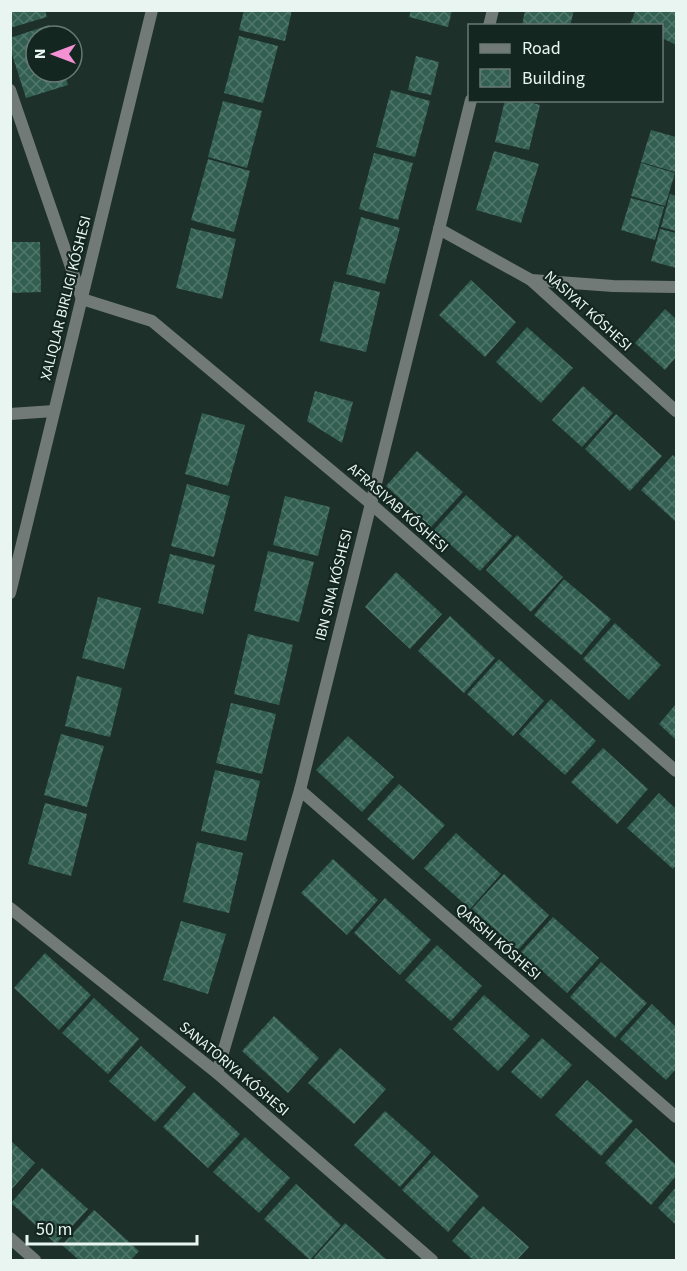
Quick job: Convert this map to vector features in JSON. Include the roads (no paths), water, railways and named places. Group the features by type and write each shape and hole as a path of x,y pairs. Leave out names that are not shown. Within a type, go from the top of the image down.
{"street":[{"path":"10,593 152,10"},
{"path":"10,90 82,299"},
{"name":"IBN SINA KÓSHESI","path":"217,1073 300,790 471,102"},
{"name":"NASIYAT KÓSHESI","path":"439,229 531,280 676,411"},
{"path":"531,280 613,286 676,287"},
{"name":"AFRASIYAB KÓSHESI","path":"82,299 152,321 370,503 676,771"},
{"path":"10,414 54,411"},
{"path":"300,790 676,1117"},
{"name":"SANATORIYA KÓSHESI","path":"10,908 217,1073 432,1260"},
{"path":"10,1238 35,1260"}]}
